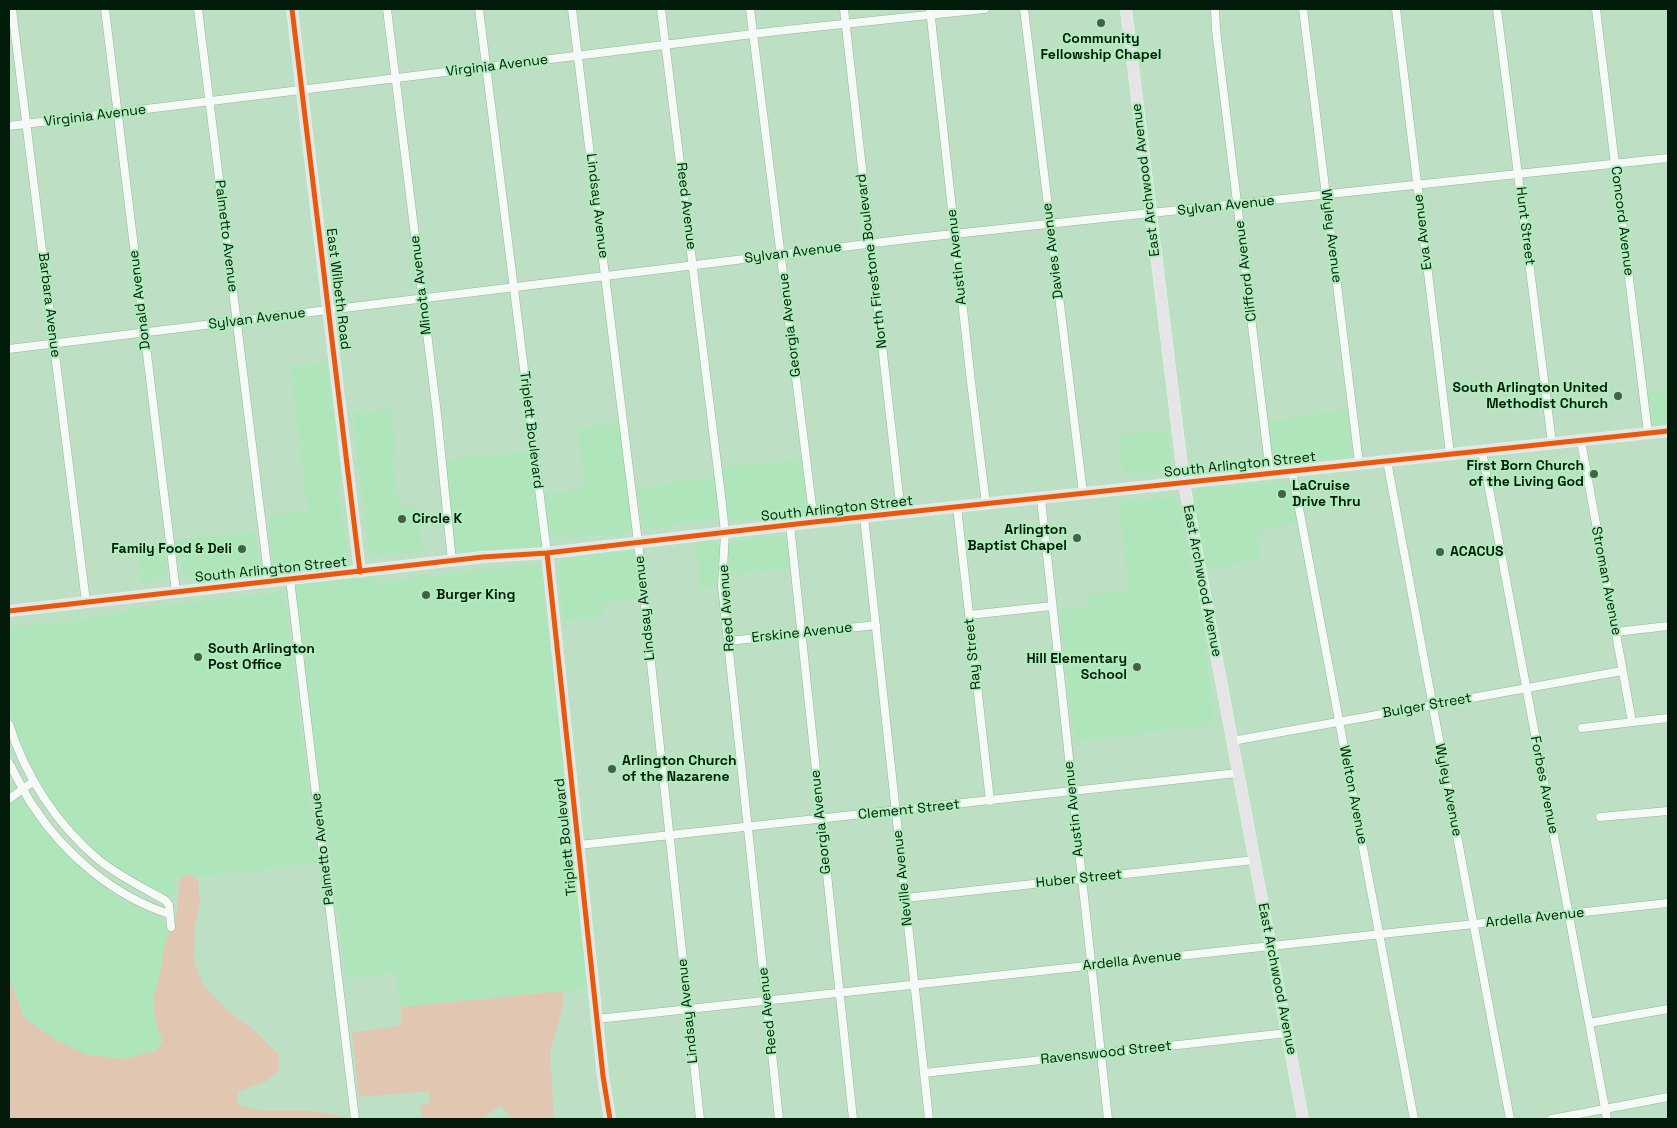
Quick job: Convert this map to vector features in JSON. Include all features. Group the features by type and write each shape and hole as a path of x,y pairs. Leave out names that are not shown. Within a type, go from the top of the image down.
{"main road":[{"name":"East Wilbeth Road","path":"292,9 330,310 360,572"},
{"name":"East Archwood Avenue","path":"1126,9 1184,483 1303,1119"},
{"name":"South Arlington Street","path":"9,610 1668,431"},
{"name":"Triplett Boulevard","path":"547,553 597,1019 610,1119"}],"street":[{"name":"Barbara Avenue","path":"12,9 86,602"},
{"name":"Donald Avenue","path":"105,9 176,592"},
{"name":"Palmetto Avenue","path":"198,9 269,582"},
{"name":"Minota Avenue","path":"387,9 423,298 452,561"},
{"name":"Triplett Boulevard","path":"479,9 547,553"},
{"name":"Lindsay Avenue","path":"572,9 638,542 700,1119"},
{"name":"Reed Avenue","path":"661,9 725,533 722,586 779,1119"},
{"name":"Georgia Avenue","path":"750,9 814,522"},
{"name":"North Firestone Boulevard","path":"844,9 901,513"},
{"name":"Virginia Avenue","path":"9,126 846,24 930,12 985,9"},
{"name":"Davies Avenue","path":"1024,9 1083,493"},
{"name":"Clifford Avenue","path":"1215,9 1270,473"},
{"name":"Wyley Avenue","path":"1303,9 1359,464"},
{"name":"Eva Avenue","path":"1396,9 1450,454"},
{"name":"Hunt Street","path":"1497,9 1552,443"},
{"name":"Concord Avenue","path":"1596,9 1648,433"},
{"name":"Austin Avenue","path":"930,12 986,504"},
{"name":"Sylvan Avenue","path":"9,349 954,234 1668,158"},
{"name":"Stroman Avenue","path":"1581,441 1632,722"},
{"name":"Forbes Avenue","path":"1482,451 1607,1119"},
{"name":"Wyley Avenue","path":"1387,461 1510,1119"},
{"name":"Welton Avenue","path":"1292,471 1414,1119"},
{"name":"Austin Avenue","path":"1040,499 1108,1119"},
{"name":"Ray Street","path":"957,507 990,801"},
{"name":"Neville Avenue","path":"864,517 929,1119"},
{"name":"Georgia Avenue","path":"790,525 853,1119"},
{"name":"Palmetto Avenue","path":"290,580 355,1119"},
{"path":"969,615 1052,606"},
{"name":"Erskine Avenue","path":"729,641 876,626"},
{"path":"1616,632 1668,626"},
{"name":"Bulger Street","path":"1232,742 1622,671"},
{"path":"1582,728 1668,718"},
{"path":"9,724 21,758 50,807 73,835 106,864 165,900 169,905 171,927"},
{"path":"9,763 43,820 84,864 119,891 151,908 169,914"},
{"name":"Clement Street","path":"579,846 1237,773"},
{"path":"9,799 34,781"},
{"path":"1600,817 1668,811"},
{"name":"Huber Street","path":"905,898 1254,860"},
{"name":"Ardella Avenue","path":"597,1019 1668,903"},
{"path":"1589,1023 1668,1009"},
{"name":"Ravenswood Street","path":"924,1073 1287,1033"},
{"path":"1552,1119 1668,1097"}],"shaded area":[{"path":"327,362 341,476 339,490 347,555 342,559 277,567 274,563 268,516 308,511 290,366"},
{"path":"1668,390 1668,431 1648,433 1644,393"},
{"path":"1350,408 1352,457 1273,463 1267,422"},
{"path":"390,409 395,445 395,454 392,455 397,499 399,500 400,507 417,505 423,551 375,556 369,550 353,413"},
{"path":"621,423 632,529 624,534 550,538 544,495 586,488 577,429"},
{"path":"1167,430 1172,466 1169,470 1123,475 1119,435"},
{"path":"534,451 547,553 452,561 442,460"},
{"path":"802,459 806,503 805,513 730,521 727,512 722,468"},
{"path":"717,477 721,519 646,529 642,525 637,487"},
{"path":"1280,482 1289,484 1299,522 1256,532 1260,557 1205,571 1192,498 1194,493 1200,488"},
{"name":"Hill Elementary School","path":"1172,497 1178,501 1193,582 1197,582 1215,724 1075,742 1059,610 1089,606 1088,595 1129,590 1118,502"},
{"path":"255,531 259,564 257,568 190,577 183,574 178,540"},
{"path":"783,536 787,539 791,569 725,575 729,546 732,542"},
{"path":"713,540 719,544 718,586 700,588 696,541"},
{"path":"164,543 168,578 141,582 137,546"},
{"path":"625,549 632,550 636,556 641,599 601,603 603,617 563,622 560,563 565,559"},
{"path":"536,563 541,571 574,852 587,988 401,1007 396,972 346,978 328,835 321,835 290,579 374,570 376,583"},
{"path":"284,592 317,863 175,880 175,892 171,898 128,876 105,861 54,808 32,772 21,747 9,709 9,628 110,616 140,608"},
{"path":"14,780 28,807 65,852 100,883 134,905 161,917 170,934 164,948 156,1023 163,1042 155,1051 124,1059 88,1055 56,1040 24,1018 9,977 9,786"},
{"path":"189,874 198,880 200,901 195,924 194,961 204,986 228,1011 253,1029 279,1055 279,1070 267,1081 237,1092 238,1105 265,1110 315,1111 346,1117 346,1119 9,1119 9,977 24,1018 56,1040 88,1055 124,1059 155,1051 163,1042 156,1023 153,1000 161,970 164,948 177,913 180,878"},
{"path":"563,991 563,1006 550,1052 554,1119 507,1119 510,1114 500,1106 482,1119 422,1119 420,1105 430,1103 429,1091 359,1097 352,1032 401,1026 401,1007"}],"cycle path":[{"path":"292,9 360,572"},
{"path":"9,611 483,557 547,553 814,522 1668,431"},
{"path":"547,553 603,1076 610,1119"}],"place":[{"name":"Community Fellowship Chapel","path":"1101,23"},
{"name":"South Arlington United Methodist Church","path":"1618,396"},
{"name":"First Born Church of the Living God","path":"1594,474"},
{"name":"LaCruise Drive Thru","path":"1282,494"},
{"name":"Circle K","path":"402,519"},
{"name":"Arlington Baptist Chapel","path":"1077,538"},
{"name":"Family Food & Deli","path":"242,549"},
{"name":"ACACUS","path":"1440,552"},
{"name":"Burger King","path":"426,595"},
{"name":"South Arlington Post Office","path":"198,657"},
{"name":"Hill Elementary School","path":"1137,667"},
{"name":"Arlington Church of the Nazarene","path":"612,769"}]}
